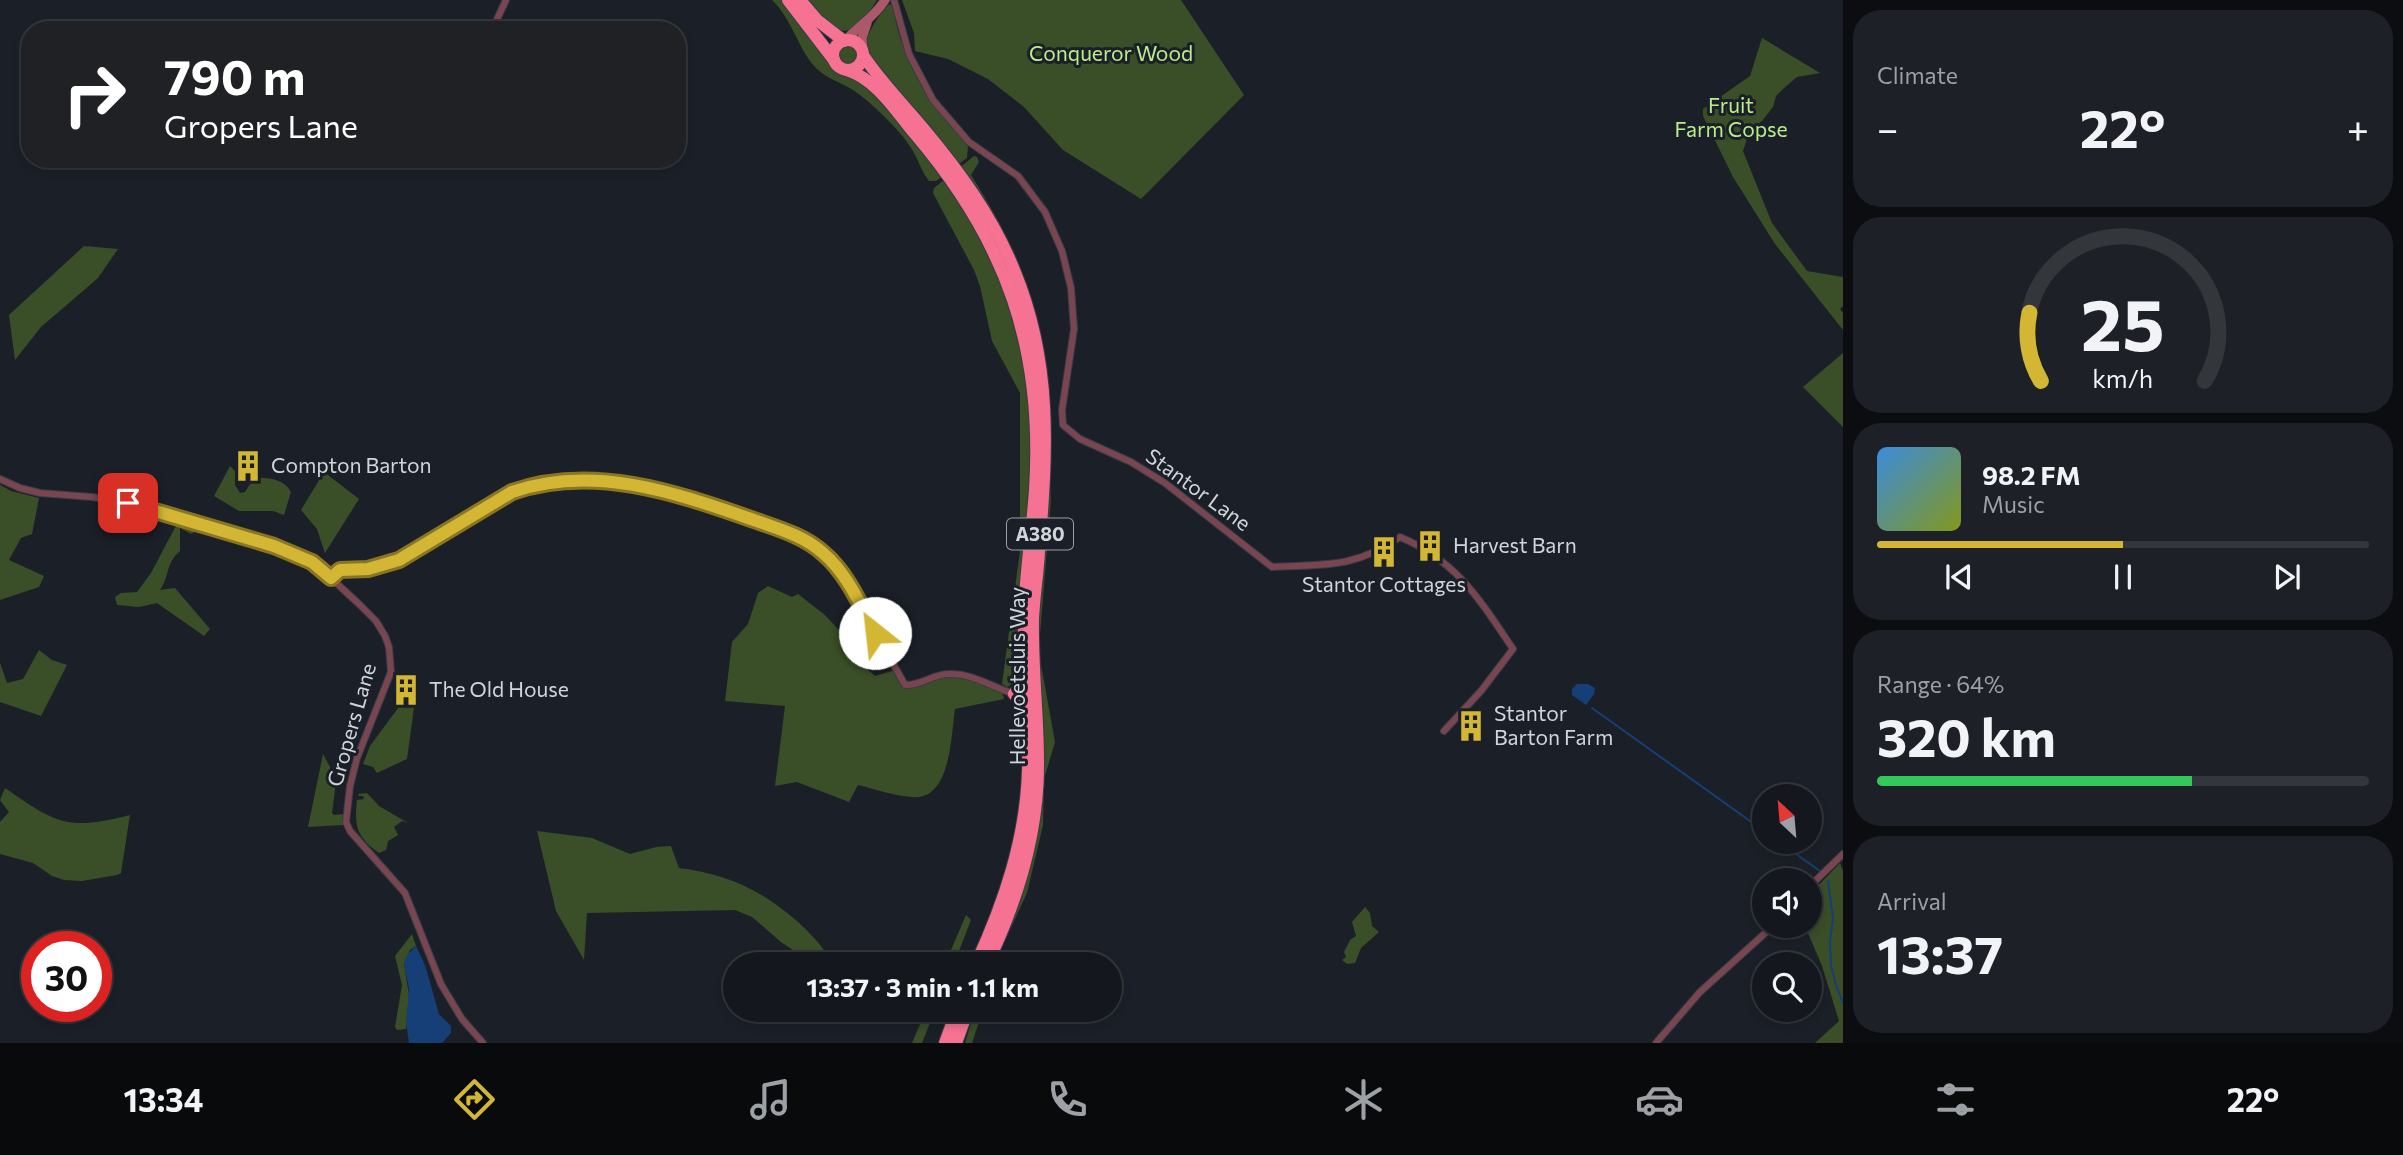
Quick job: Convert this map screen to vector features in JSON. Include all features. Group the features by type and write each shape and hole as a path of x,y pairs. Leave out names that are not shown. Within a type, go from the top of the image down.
{"highway":[{"path":"788,0 839,67 847,70 858,66 863,53 857,43 845,40 817,20 800,0"},
{"path":"834,60 835,48 845,40"},
{"name":"Hellevoetsluis Way","path":"863,53 957,172 990,221 1026,300 1043,376 1046,447 1033,636 1038,743 1037,795 1032,832 1020,881 992,952"},
{"name":"Hellevoetsluis Way","path":"847,70 873,84 959,191 992,248 1018,313 1031,369 1036,431 1035,489 1024,613 1028,724 1026,801 1009,884 981,952"},
{"path":"1025,680 1014,694 1021,702 1028,724"},
{"path":"946,1043 953,1022"},
{"path":"956,1043 964,1022"}],"street":[{"path":"496,21 506,0"},
{"path":"845,40 867,23 885,0"},
{"name":"Stantor Lane","path":"894,0 909,54 933,100 969,142 1018,176 1045,212 1062,251 1071,288 1074,329 1062,410 1063,425 1080,439 1114,453 1165,482 1272,567 1338,564 1378,550 1400,537 1450,566 1483,604 1513,649 1481,691 1444,731"},
{"path":"863,53 862,38 867,23"},
{"name":"Gropers Lane","path":"0,479 40,493 100,498 157,510 274,546 312,562 380,627 389,647 391,672 357,758 350,786 346,822 350,831 405,893 441,984 462,1019 483,1043"},
{"path":"331,578 340,570 368,569 399,560 512,492 532,485 579,479 609,481 673,493 792,534 811,544 833,562 847,582 905,685 913,685 935,676 958,674 984,681 1014,694"},
{"path":"1822,875 1843,855"},
{"path":"1656,1043 1700,992 1760,938"}],"green space":[{"path":"772,0 783,0 828,63 837,70 853,74 869,85 943,176 936,181 929,181 906,141 885,117 853,90 816,68 804,52 785,16"},
{"path":"805,0 877,0 858,25 850,30 842,30 825,20"},
{"name":"Conqueror Wood","path":"902,0 1181,0 1244,95 1141,199 1063,150 1024,107 988,79 948,59 915,51 914,33"},
{"path":"889,4 893,6 903,47 922,85 968,147 967,158 956,166 866,51 870,32"},
{"name":"Fruit Farm Copse","path":"1762,38 1820,73 1797,77 1776,96 1773,107 1762,121 1750,130 1743,151 1772,223 1807,271 1843,277 1843,306 1840,309 1843,313 1843,330 1775,244 1733,177 1703,116 1703,109 1750,76"},
{"path":"849,44 857,47 860,55 857,63 849,66 841,63 838,55 841,47"},
{"path":"974,156 979,162 971,175 1017,258 1036,314 1042,343 1046,408 958,169"},
{"path":"945,179 979,236 1001,281 1018,332 1025,368 1030,441 1021,587 1021,649 1015,682 1007,687 1002,684 1020,551 1020,393 992,341 974,270 933,193 934,188"},
{"path":"84,246 118,249 98,278 41,327 15,360 9,315"},
{"path":"1843,353 1843,427 1803,387"},
{"path":"230,466 235,471 235,485 240,493 245,492 254,478 270,479 284,484 291,492 284,515 273,511 239,511 214,496"},
{"path":"324,472 359,499 325,553 317,529 301,510"},
{"path":"0,485 11,491 39,498 32,534 21,538 9,560 44,576 39,587 0,600"},
{"path":"1047,486 1050,486 1040,659 1055,742 1044,779 1043,825 1027,893 1000,952 995,952 1023,877"},
{"path":"179,520 190,524 196,531 191,534 180,528 180,551 172,561 160,590 175,588 210,629 204,636 157,603 139,607 117,605 115,597 121,593 137,592 151,573"},
{"path":"768,586 792,597 798,594 825,615 850,642 860,663 875,676 895,670 905,688 936,678 953,677 970,680 1002,692 1004,699 955,709 947,765 935,789 925,795 912,797 858,785 849,802 797,782 775,786 785,706 725,701 732,642 748,624 758,593"},
{"path":"39,650 52,660 67,665 41,716 0,702 0,663 7,683 23,679"},
{"path":"404,702 414,706 407,759 377,773 373,767 363,764 370,746"},
{"path":"323,754 330,767 330,778 336,782 332,813 343,814 343,825 308,827"},
{"path":"5,788 38,810 63,821 91,823 130,815 121,873 82,881 64,880 52,876 33,863 0,854 0,822 9,812 0,800"},
{"path":"367,793 379,806 408,823 402,821 394,827 398,835 388,841 386,850 379,853 366,842 357,824 357,800 364,799 358,794"},
{"path":"537,831 592,838 630,854 671,846 679,868 713,874 757,892 803,926 825,952 796,952 752,917 735,910 587,913 584,960 556,911"},
{"path":"1840,863 1843,871 1843,1043 1815,1043 1839,1021 1822,966 1822,952 1816,952 1810,938 1822,938 1822,882"},
{"path":"1365,907 1370,913 1372,926 1379,932 1361,948 1355,963 1347,964 1342,960 1346,957 1344,952 1350,940 1356,936 1352,922"},
{"path":"966,915 971,920 959,952 950,952"},
{"path":"412,934 416,946 410,950 404,964 409,995 406,1029 397,1030 395,1027 402,985 395,956"},
{"path":"921,1022 930,1022 922,1043 912,1043"},
{"path":"971,1022 979,1022 972,1043 965,1043"}],"water":[{"path":"1577,684 1588,684 1595,688 1586,705 1572,695 1572,689"},
{"path":"416,946 425,965 439,1014 451,1026 451,1033 442,1043 409,1043 406,1022 409,989 404,964 407,955"}],"waterway":[{"path":"1592,708 1752,822"},
{"path":"1796,854 1816,868"},
{"path":"1828,881 1833,918 1831,966 1843,1003"}],"place":[{"name":"Compton Barton","path":"248,466"},
{"name":"Harvest Barn","path":"1430,546"},
{"name":"Stantor Cottages","path":"1384,552"},
{"name":"The Old House","path":"406,690"},
{"name":"Stantor Barton Farm","path":"1471,726"}],"route":[{"path":"128,503 274,546 312,562 331,578 340,570 368,569 399,560 464,519 512,492 532,485 579,479 609,481 673,493 792,534 811,544 833,562 875,633"}]}
